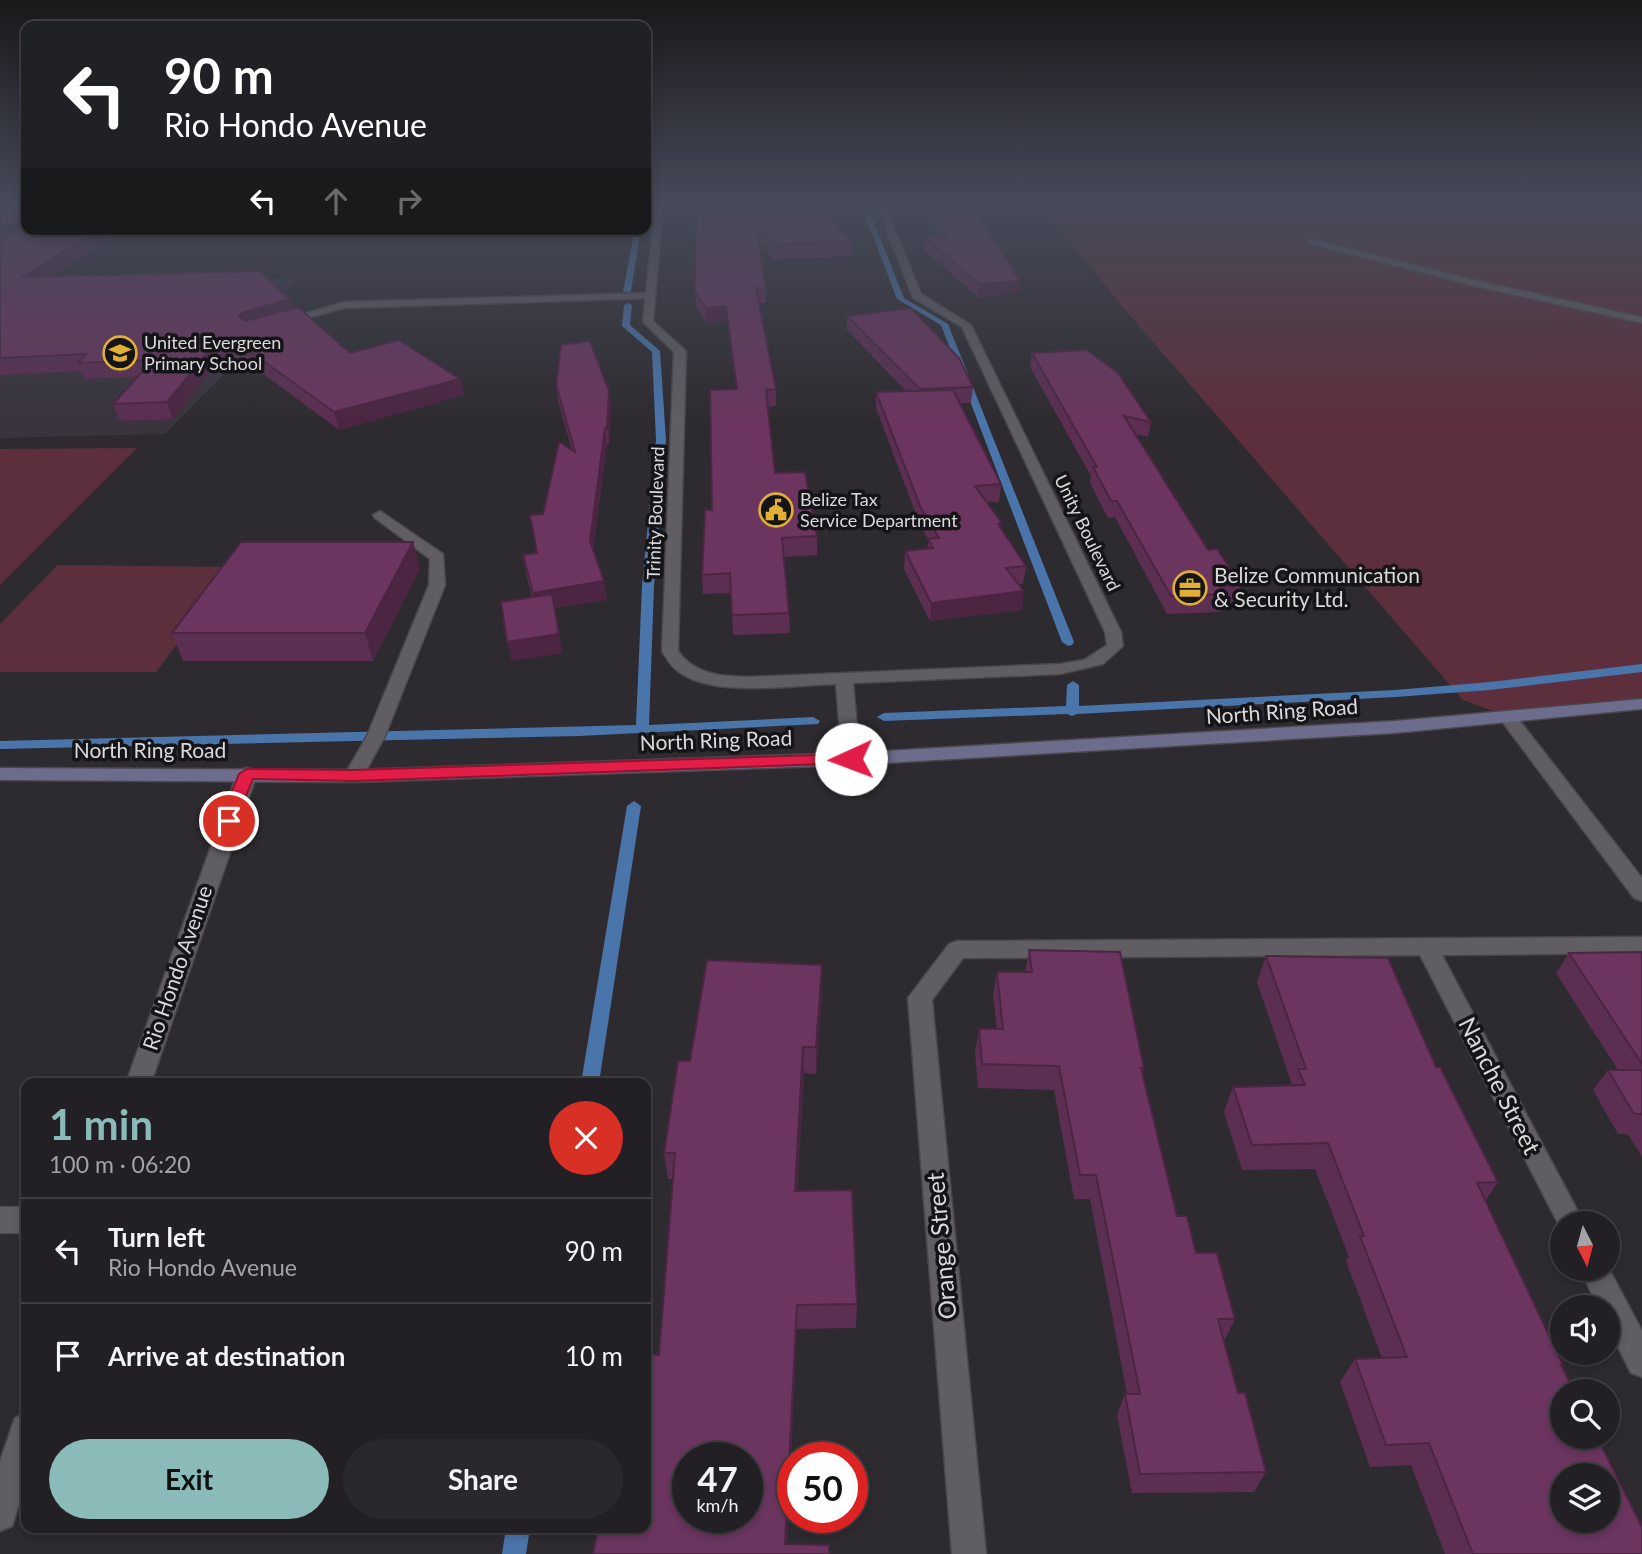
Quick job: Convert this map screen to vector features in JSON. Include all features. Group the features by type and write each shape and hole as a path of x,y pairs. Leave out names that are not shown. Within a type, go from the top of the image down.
{"main road":[{"name":"North Ring Road","path":"0,774 354,776 851,759 1395,727 1642,705"}],"street":[{"name":"Trinity Boulevard","path":"651,278 648,322 680,351 670,651 677,663 695,676 721,681 844,678"},
{"name":"Unity Boulevard","path":"844,678 1060,669 1096,662 1115,646 1113,632 966,325 917,296 910,278"},
{"path":"1453,278 1642,320"},
{"path":"264,327 344,305 649,296"},
{"path":"354,776 376,736 437,585 438,557 380,515"},
{"path":"844,678 851,759"},
{"path":"1507,716 1642,893"},
{"name":"Rio Hondo Avenue","path":"140,1078 247,774"},
{"path":"1429,949 1642,945"},
{"name":"Orange Street","path":"969,1554 920,998 957,950 1429,949"},
{"name":"Nanche Street","path":"1429,949 1564,1211"},
{"path":"0,1220 21,1220"},
{"path":"1600,1281 1642,1362"},
{"path":"0,1514 21,1445"}],"shaded area":[{"name":"United Evergreen Primary School","path":"297,278 227,371 165,434 0,438 0,334 52,286"},
{"path":"1099,278 1642,278 1642,704 1507,716 1463,700"},
{"path":"137,448 0,585 0,449"},
{"path":"58,565 235,567 156,672 0,672 0,624"}],"building":[{"path":"0,278 266,278 290,299 241,313 239,316 245,321 298,307 350,353 399,340 460,379 334,412 241,345 213,346 167,402 113,404 153,360 78,363 86,354 0,358"},
{"path":"695,278 764,278 766,288 756,288 776,389 766,390 775,473 805,472 817,536 782,538 789,613 732,615 730,573 702,575 705,510 712,510 710,390 737,389 726,306 706,308 695,292"},
{"path":"971,278 1018,278 1020,281 979,284"},
{"path":"911,308 959,358 973,387 920,389 847,316"},
{"path":"590,341 609,391 607,428 590,541 604,581 533,593 523,555 537,553 530,515 543,514 559,442 575,452 556,385 561,345"},
{"path":"1087,350 1118,373 1151,422 1124,416 1208,550 1217,549 1241,585 1220,586 1226,594 1171,596 1117,501 1111,501 1093,467 1097,467 1032,353"},
{"path":"953,390 1001,484 975,486 1002,523 998,524 1026,566 1006,568 1024,591 931,603 905,551 933,548 928,539 939,538 921,508 876,392"},
{"path":"241,542 413,542 365,633 172,633"},
{"path":"552,594 559,634 507,642 501,602"},
{"path":"1029,950 1120,952 1144,1068 1141,1068 1177,1216 1187,1216 1196,1253 1217,1253 1235,1319 1218,1319 1238,1393 1245,1393 1266,1472 1140,1474 1125,1394 1140,1394 1096,1175 1080,1175 1059,1066 982,1064 979,1029 1003,1029 997,972 1032,972"},
{"path":"1642,952 1642,1064 1569,953"},
{"path":"1266,956 1388,958 1436,1067 1440,1067 1498,1182 1477,1183 1550,1337 1550,1365 1561,1365 1568,1379 1550,1379 1550,1449 1603,1449 1610,1463 1550,1463 1550,1533 1620,1533 1620,1483 1642,1527 1642,1554 1473,1554 1429,1443 1386,1445 1355,1359 1407,1357 1360,1236 1364,1236 1328,1143 1252,1145 1233,1087 1305,1085 1298,1069 1306,1069"},
{"path":"707,960 822,965 816,1047 803,1047 795,1191 852,1190 857,1304 797,1305 790,1442 777,1442 777,1533 786,1533 785,1544 829,1545 829,1554 593,1554 597,1533 651,1533 651,1354 659,1355 675,1153 664,1153 678,1061 690,1061"},
{"path":"1608,1070 1642,1070 1642,1114 1634,1114"}],"waterway":[{"path":"627,291 629,278"},
{"path":"893,278 901,299 944,324 1068,642"},
{"path":"628,305 626,326 656,351 661,440 648,586 642,729"},
{"path":"1072,710 1468,688 1642,668"},
{"path":"1072,710 1073,685"},
{"path":"884,717 1072,710"},
{"path":"0,745 579,732 813,721"},
{"path":"591,1078 634,806"},
{"path":"514,1554 517,1533"}],"place":[{"name":"United Evergreen Primary School","path":"120,353"},
{"name":"Belize Tax Service Department","path":"776,510"},
{"name":"Belize Communication & Security Ltd.","path":"1190,588"}],"route":[{"path":"229,821 247,774 354,776 851,759"}]}
